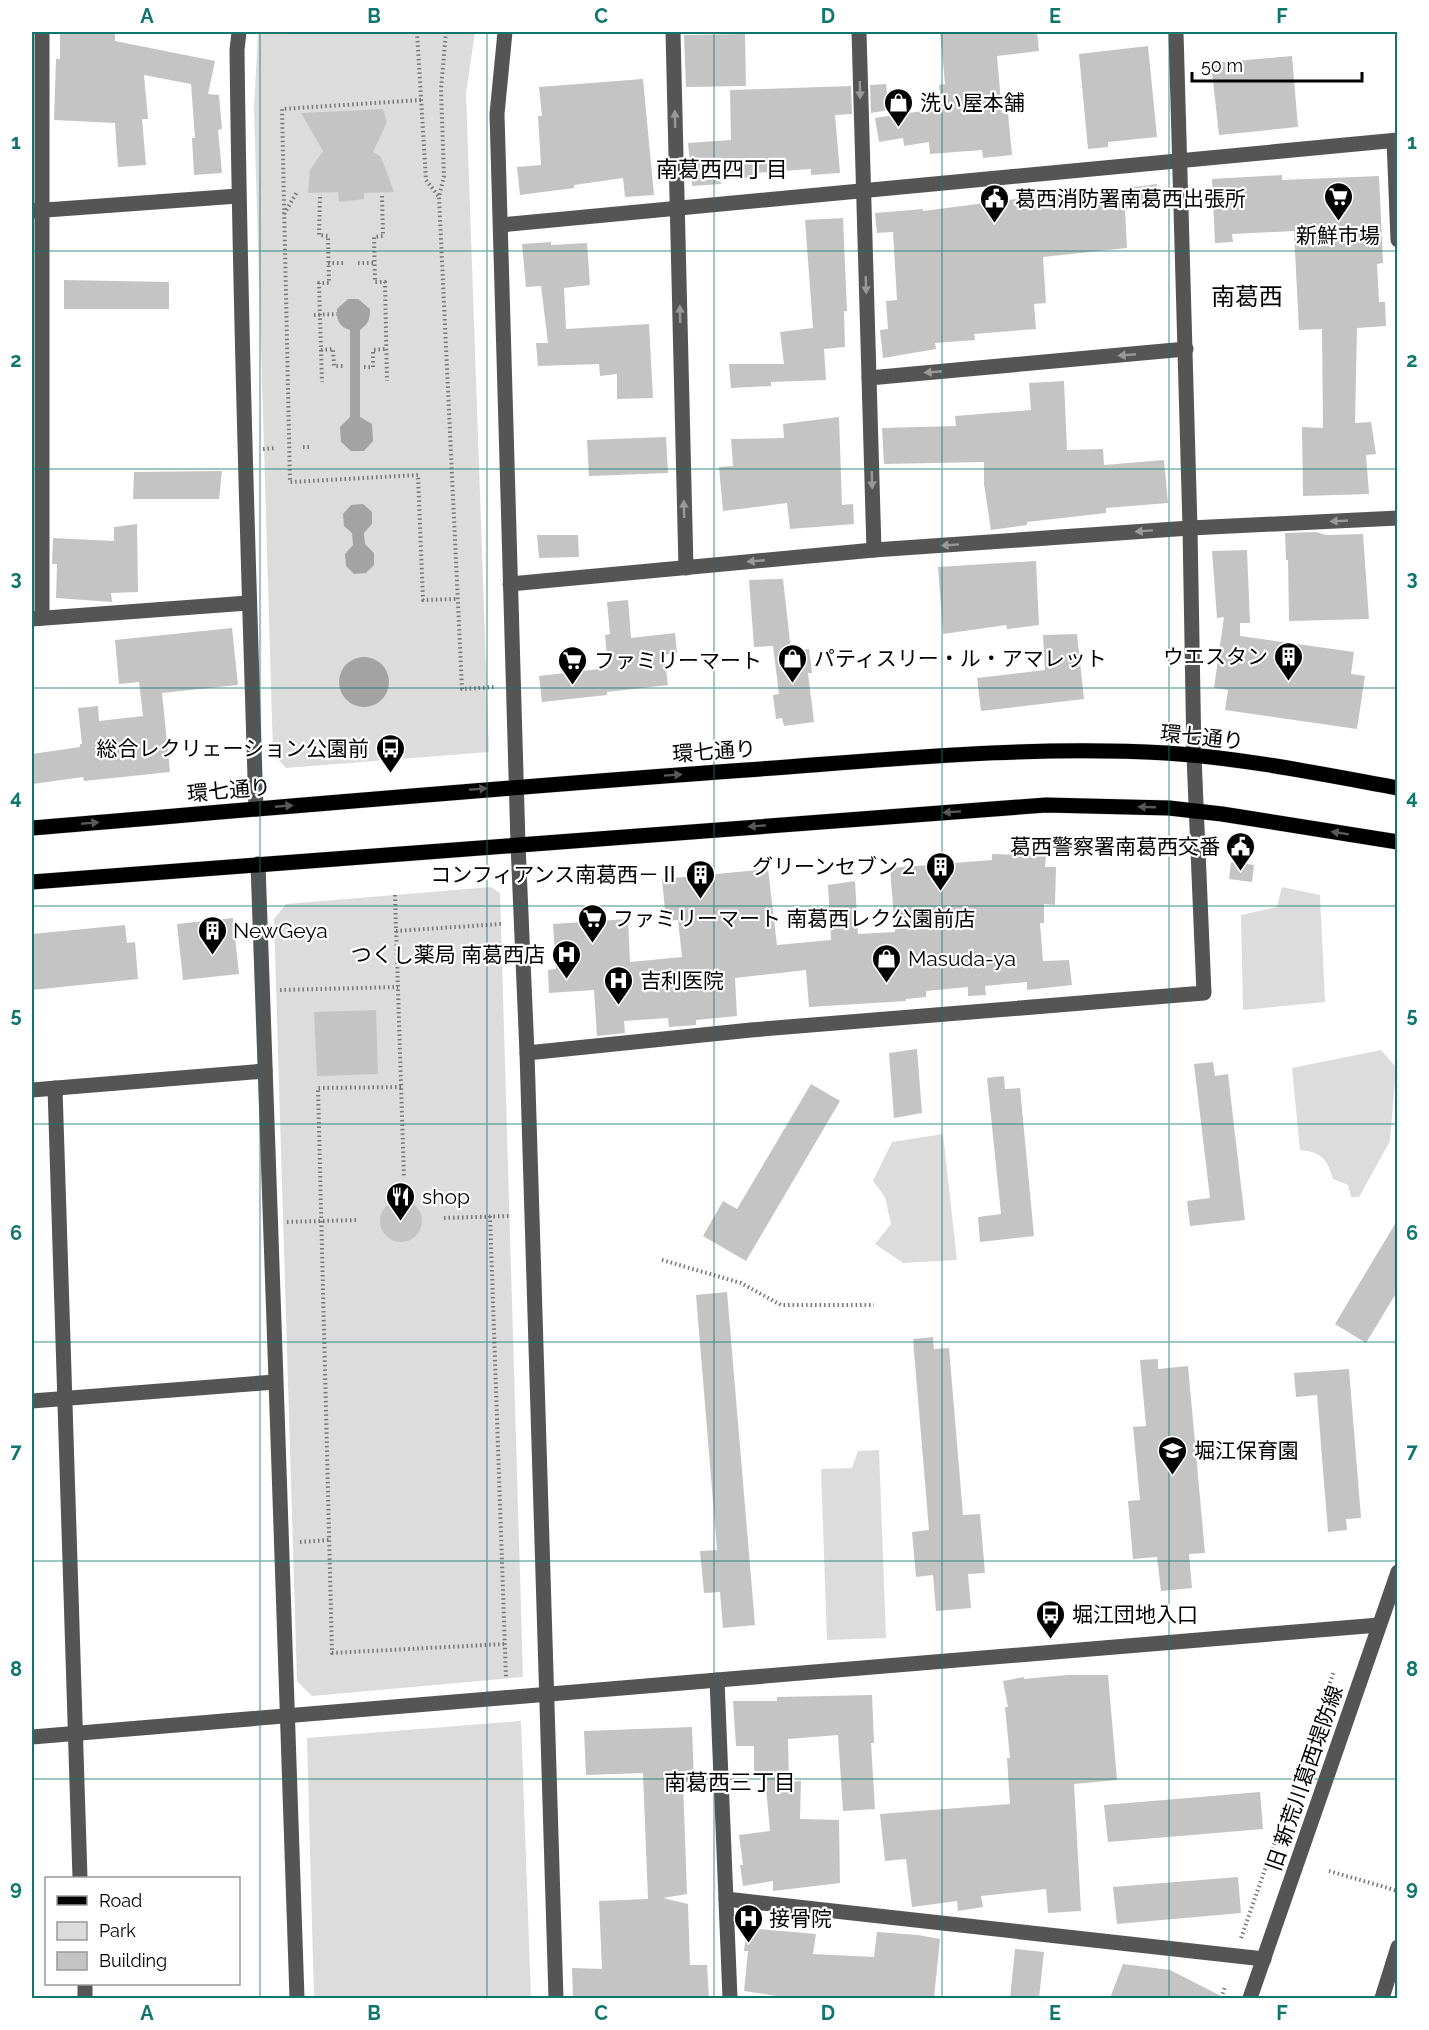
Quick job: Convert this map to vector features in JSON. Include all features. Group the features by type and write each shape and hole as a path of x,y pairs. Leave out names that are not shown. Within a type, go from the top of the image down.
{"main road":[{"name":"環七通り","path":"32,828 517,787 939,756 1103,752 1194,756 1398,788"},
{"path":"32,882 1046,805 1196,811 1398,842"}],"street":[{"path":"42,32 36,211 37,619 248,603"},
{"path":"239,32 237,50 238,196 248,603 256,809"},
{"path":"505,32 497,114 518,844 527,1053 556,1998"},
{"path":"673,32 686,568"},
{"path":"859,32 874,550"},
{"path":"527,1053 751,1030 1204,993 1194,756 1186,349 1176,32"},
{"path":"501,225 1396,141 1398,240"},
{"path":"36,211 238,196"},
{"path":"869,378 1186,349"},
{"path":"510,584 874,550 1190,528 1398,518"},
{"path":"258,864 297,1998"},
{"path":"32,1090 266,1071"},
{"path":"55,1088 80,1877"},
{"path":"32,1401 275,1382"},
{"name":"旧 新荒川葛西堤防線","path":"1250,1998 1398,1572"},
{"path":"32,1737 1379,1625"},
{"path":"717,1680 730,1998"},
{"path":"726,1899 1264,1959"},
{"path":"1382,1998 1395,1964 1398,1947"}],"path":[{"path":"417,32 426,180 439,198"},
{"path":"446,32 441,89 444,176 439,198 462,689 495,687"},
{"path":"421,100 282,109 290,482 418,475 423,600 458,599"},
{"path":"284,215 297,192"},
{"path":"382,196 383,236 374,237 375,282 385,282 387,381"},
{"path":"320,197 319,236 328,236 329,283 320,283 322,382"},
{"path":"328,263 344,263"},
{"path":"358,263 375,263"},
{"path":"314,315 337,314"},
{"path":"321,350 333,349 334,366 345,366"},
{"path":"364,367 373,367 373,350 386,349"},
{"path":"303,447 310,447"},
{"path":"395,895 404,1178"},
{"path":"396,931 501,924"},
{"path":"276,991 398,987"},
{"path":"401,1087 318,1088 332,1653 505,1644"},
{"path":"444,1218 509,1215"},
{"path":"490,1216 506,1678"},
{"path":"283,1222 357,1220"},
{"path":"662,1260 741,1283 782,1305 874,1305"},
{"path":"281,1543 329,1540"},
{"path":"1241,1938 1335,1671"},
{"path":"1329,1871 1398,1891"},
{"path":"1221,1998 1225,1987"}],"green space":[{"path":"258,32 475,32 466,93 489,752 286,768 273,754 254,109"},
{"path":"491,887 500,893 523,1677 312,1696 297,1681 274,919 286,904"},
{"path":"1282,887 1320,895 1325,1002 1243,1010 1241,915 1277,907"},
{"path":"1381,1050 1396,1067 1390,1141 1359,1197 1351,1197 1348,1185 1333,1179 1326,1162 1319,1155 1300,1150 1292,1068"},
{"path":"943,1134 957,1260 903,1263 875,1244 891,1224 885,1197 873,1181 892,1142"},
{"path":"879,1450 886,1638 827,1640 821,1469 852,1468 858,1451"},
{"path":"521,1721 531,1998 314,1998 307,1738"}],"shaded area":[{"path":"348,299 358,299 370,309 368,321 360,330 360,417 372,424 373,441 364,451 351,451 341,442 340,427 350,417 350,330 339,322 337,309"},
{"path":"363,504 372,512 372,524 364,533 365,544 374,553 374,565 366,573 354,574 346,566 345,554 353,545 352,533 344,526 343,514 351,505"},
{"path":"359,657 369,657 382,664 389,677 389,687 382,700 369,707 359,707 350,703 343,696 339,687 339,677 343,668 350,661"}],"building":[{"path":"60,32 115,32 115,41 215,61 208,94 219,95 222,129 218,130 222,173 194,175 192,138 195,138 191,84 144,75 148,119 142,119 146,165 118,167 115,123 54,120 56,59 60,59"},
{"path":"940,32 1037,32 1039,51 997,56 1002,113 1008,113 1012,155 983,158 982,150 930,154 929,142 904,146 903,138 879,142 875,118 942,108 939,85 945,84"},
{"path":"745,34 746,86 686,87 684,35"},
{"path":"1148,46 1157,137 1108,142 1108,147 1088,149 1079,54"},
{"path":"1292,56 1298,127 1219,135 1211,63"},
{"path":"643,79 654,195 625,197 623,178 574,185 574,188 520,195 517,167 541,165 538,116 542,116 539,87"},
{"path":"886,84 889,110 871,113 870,85"},
{"path":"851,86 852,114 835,115 840,173 811,175 811,169 753,173 753,177 720,180 721,184 692,186 688,143 731,140 730,90"},
{"path":"383,109 387,122 373,152 381,157 394,192 364,193 364,199 339,202 338,192 308,193 310,170 323,151 301,113"},
{"path":"1282,175 1282,180 1379,176 1383,263 1377,264 1379,302 1385,302 1386,326 1357,328 1355,423 1371,422 1376,454 1366,455 1369,494 1303,496 1302,427 1323,428 1322,329 1299,330 1294,231 1232,234 1233,242 1215,243 1212,179"},
{"path":"1157,184 1158,205 1125,209 1127,248 1043,257 1046,303 1034,304 1036,329 974,334 975,340 935,343 936,349 883,358 880,330 888,329 886,301 897,300 893,232 877,233 875,213 923,209 923,211 1064,192 1121,189"},
{"path":"843,218 847,311 844,311 845,347 824,349 826,380 771,382 771,386 731,388 729,364 784,364 780,332 813,328 805,220"},
{"path":"551,242 551,245 587,243 590,285 564,288 566,329 649,324 653,398 617,399 617,374 600,376 599,364 538,366 536,343 548,343 541,286 526,287 522,244"},
{"path":"64,280 169,282 169,309 64,309"},
{"path":"1064,381 1067,450 1103,449 1104,465 1164,460 1168,503 1106,508 1106,513 1027,522 1027,525 991,530 984,484 984,462 884,464 882,428 956,426 955,416 1031,410 1029,383"},
{"path":"839,417 842,505 853,504 854,524 790,529 787,503 723,511 719,467 733,466 731,439 784,438 783,424"},
{"path":"666,437 668,473 589,476 587,440"},
{"path":"222,471 219,499 133,499 134,472"},
{"path":"137,524 138,592 111,593 112,602 56,598 57,564 52,564 53,538 114,541 114,527"},
{"path":"1316,532 1326,535 1363,534 1369,619 1289,621 1285,533"},
{"path":"537,535 578,535 579,557 539,558"},
{"name":"ウエスタン","path":"1247,550 1250,623 1240,623 1240,636 1354,652 1351,674 1365,676 1357,729 1225,710 1228,690 1214,688 1224,617 1217,618 1212,551"},
{"path":"1036,561 1039,625 1007,629 1006,625 943,634 938,567"},
{"path":"783,579 791,651 809,649 812,673 808,673 814,722 784,726 782,718 776,719 773,695 779,694 773,646 754,647 749,580"},
{"path":"628,600 631,638 675,633 677,653 664,655 668,685 542,702 539,676 608,668 605,635 610,634 607,602"},
{"path":"232,628 238,685 162,693 170,772 84,781 83,777 33,784 32,754 80,747 82,744 78,708 98,706 99,721 143,716 139,682 119,684 115,640"},
{"path":"1077,634 1084,699 981,711 977,678 1045,670 1043,635"},
{"path":"992,854 1046,856 1045,867 1056,867 1055,905 1044,904 1044,923 1040,923 1043,961 1069,960 1072,985 1027,990 1027,982 985,986 986,995 968,996 968,987 926,991 926,997 906,999 906,1001 809,1007 806,970 735,978 737,1016 696,1020 696,1025 669,1027 668,1018 624,1021 625,1033 597,1036 594,990 549,993 548,970 556,969 553,924 628,919 630,962 682,957 678,920 666,921 662,879 768,869 777,945 831,940 828,885 855,881 858,934 895,932 890,868 992,860"},
{"name":"葛西警察署南葛西交番","path":"1231,862 1254,865 1252,882 1229,879"},
{"name":"NewGeya","path":"233,918 239,974 183,980 177,924"},
{"path":"125,925 127,943 135,942 138,979 32,990 32,934"},
{"path":"376,1010 378,1074 317,1076 314,1012"},
{"path":"917,1049 922,1113 894,1118 889,1053"},
{"path":"1213,1062 1215,1076 1228,1074 1245,1220 1190,1226 1187,1201 1210,1198 1194,1064"},
{"path":"1004,1076 1005,1089 1020,1088 1034,1236 980,1242 978,1217 1001,1214 987,1078"},
{"path":"811,1084 840,1101 746,1261 703,1236 723,1201 737,1209"},
{"name":"shop","path":"401,1200 409,1201 416,1206 421,1213 421,1229 416,1236 409,1241 401,1242 393,1241 386,1236 381,1229 380,1221 381,1213 386,1206 393,1201"},
{"path":"1398,1219 1398,1290 1366,1343 1335,1324"},
{"path":"727,1292 755,1625 723,1628 720,1592 704,1593 700,1551 717,1550 696,1295"},
{"path":"933,1337 934,1349 949,1348 963,1515 980,1514 985,1573 968,1574 971,1608 936,1611 933,1575 916,1577 912,1532 929,1530 913,1339"},
{"path":"1158,1359 1158,1369 1188,1366 1205,1553 1189,1554 1192,1588 1161,1591 1157,1557 1133,1559 1128,1501 1140,1500 1133,1427 1146,1426 1140,1360"},
{"path":"1349,1369 1361,1518 1346,1519 1347,1530 1328,1532 1317,1395 1296,1397 1294,1373"},
{"path":"1067,1675 1108,1675 1117,1780 1074,1784 1081,1911 1048,1913 1046,1889 981,1896 983,1907 958,1911 957,1901 912,1907 906,1859 885,1861 880,1814 1010,1804 1007,1758 1010,1758 1005,1707 1008,1707 1003,1681 1024,1677 1024,1679"},
{"path":"872,1695 874,1743 871,1743 875,1809 843,1811 838,1735 788,1739 789,1782 801,1781 800,1819 839,1820 840,1883 773,1891 773,1881 743,1886 739,1835 770,1831 765,1777 754,1777 754,1746 736,1746 733,1701 777,1701 777,1697"},
{"path":"692,1727 694,1782 683,1782 687,1894 663,1898 688,1904 690,1965 707,1965 709,1998 573,1998 572,1968 602,1969 599,1901 648,1899 643,1773 586,1775 584,1731"},
{"path":"1260,1792 1263,1829 1108,1842 1104,1805"},
{"path":"1238,1877 1241,1913 1117,1924 1113,1887"},
{"path":"747,1928 816,1934 813,1954 874,1957 877,1932 940,1939 934,1998 789,1998 744,1991 748,1951 744,1951"},
{"path":"1015,1949 1044,1952 1039,1998 1010,1998"},
{"path":"1123,1964 1170,1970 1225,1998 1110,1998"}],"place":[{"name":"洗い屋本舗","path":"899,128"},
{"name":"新鮮市場","path":"1338,222"},
{"name":"葛西消防署南葛西出張所","path":"994,224"},
{"name":"ウエスタン","path":"1289,682"},
{"name":"パティスリー・ル・アマレット","path":"793,684"},
{"name":"ファミリーマート","path":"573,686"},
{"name":"総合レクリェーション公園前","path":"390,774"},
{"name":"葛西警察署南葛西交番","path":"1241,872"},
{"name":"グリーンセブン２","path":"940,892"},
{"name":"コンフィアンス南葛西－Ⅱ","path":"701,900"},
{"name":"ファミリーマート 南葛西レク公園前店","path":"592,944"},
{"name":"NewGeya","path":"212,956"},
{"name":"つくし薬局 南葛西店","path":"566,980"},
{"name":"Masuda-ya","path":"887,984"},
{"name":"吉利医院","path":"619,1006"},
{"name":"shop","path":"401,1222"},
{"name":"堀江保育園","path":"1173,1476"},
{"name":"堀江団地入口","path":"1051,1640"},
{"name":"接骨院","path":"748,1944"}],"district":[{"name":"南葛西四丁目","path":"722,169"},
{"name":"南葛西","path":"1247,296"},
{"name":"南葛西三丁目","path":"730,1782"}]}
